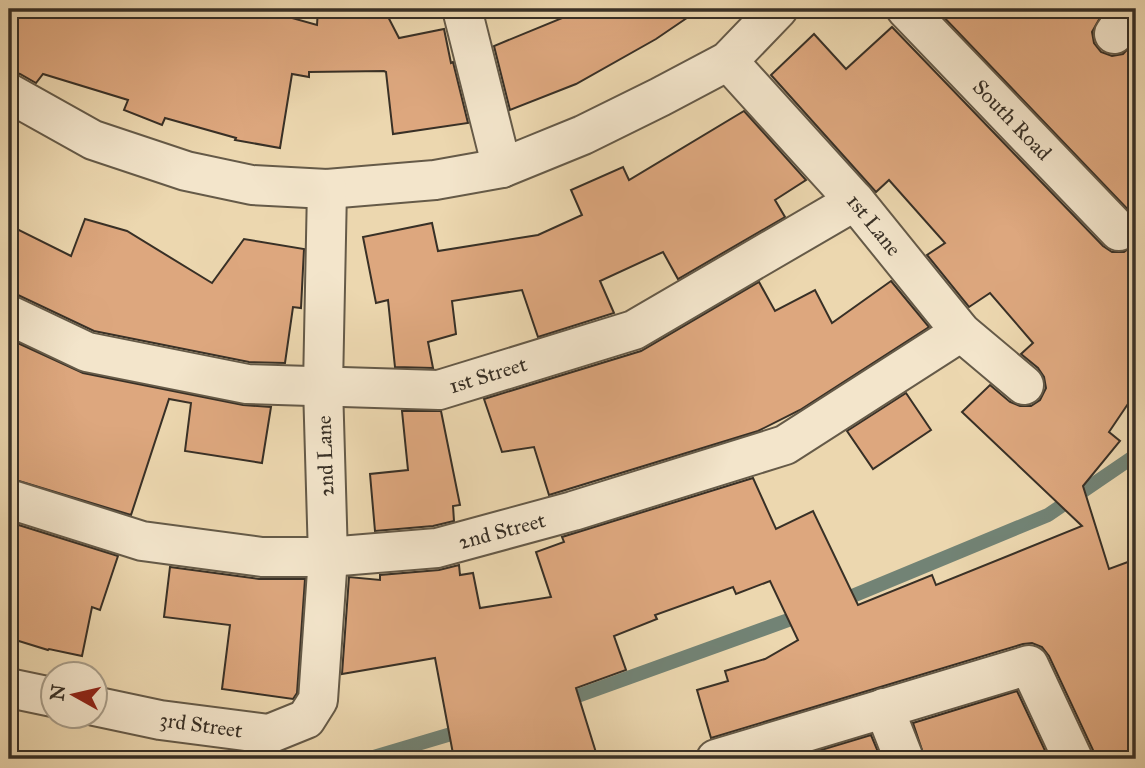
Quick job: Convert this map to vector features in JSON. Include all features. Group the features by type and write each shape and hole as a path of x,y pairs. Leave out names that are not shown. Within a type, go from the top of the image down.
{"street":[{"path":"463,9 502,168"},
{"path":"9,93 93,140 186,171 252,186 327,189 435,180 502,168 583,135 728,61 778,9"},
{"name":"South Road","path":"906,9 1119,231"},
{"name":"1st Lane","path":"728,61 855,201 961,332 1024,385"},
{"name":"2nd Lane","path":"306,719 317,700 328,556 323,386 327,189"},
{"name":"1st Street","path":"9,315 87,352 247,384 439,390 634,330 855,201"},
{"name":"2nd Street","path":"9,499 142,541 262,557 328,556 437,548 573,512 785,444 961,332"},
{"path":"716,759 1029,665 1073,759"},
{"path":"9,688 38,694"},
{"path":"884,708 904,759"},
{"name":"3rd Street","path":"108,709 160,720 269,734 306,719"}],"building":[{"path":"9,9 260,9 317,25 318,9 384,9 399,38 444,29 468,123 393,134 384,71 309,72 309,77 292,74 280,148 235,140 236,138 165,118 162,125 124,110 128,100 43,74 36,83 9,71"},
{"path":"584,9 700,9 656,39 576,84 510,110 494,46"},
{"path":"936,9 1105,9 1092,32 1094,43 1101,52 1112,56 1123,54 1136,40 1136,218"},
{"path":"892,27 1103,246 1112,252 1124,252 1136,243 1136,392 1109,432 1120,441 1083,486 1109,569 1136,559 1136,759 1095,759 1049,656 1042,647 1032,643 711,738 697,690 728,681 725,671 765,659 798,640 770,581 736,594 733,587 655,615 657,619 614,636 626,670 576,688 598,759 454,759 435,658 342,674 349,577 380,580 380,575 439,570 459,565 460,575 473,573 480,608 551,597 536,552 564,542 562,537 753,478 776,529 813,511 858,605 932,575 936,585 1082,526 962,412 990,385 1010,402 1020,406 1031,406 1040,400 1046,388 1044,377 1038,368 1021,354 1033,343 990,293 969,307 927,255 945,243 889,180 876,192 771,75 814,34 846,69"},
{"path":"744,111 806,180 775,200 785,217 678,279 663,252 600,281 614,313 538,337 522,290 452,301 456,334 428,342 433,368 395,367 388,300 376,303 363,237 432,223 438,251 538,235 582,215 571,190 623,167 629,180"},
{"path":"85,219 127,231 212,283 244,239 304,249 301,308 293,307 285,363 249,362 94,331 9,293 9,225 71,256"},
{"path":"891,281 929,327 800,410 758,431 549,495 534,447 502,452 484,399 641,351 759,282 775,311 815,290 832,323"},
{"path":"9,339 83,373 243,405 271,407 262,463 185,451 191,403 169,399 131,515 9,478"},
{"path":"906,393 931,430 873,469 847,431"},
{"path":"402,411 441,411 460,505 453,506 454,521 433,526 375,531 370,474 408,470"},
{"path":"9,522 118,556 100,610 92,607 82,656 48,650 9,638"},
{"path":"170,567 259,579 305,579 297,693 293,699 222,689 230,625 164,617"},
{"path":"1017,691 1049,759 925,759 913,723"},
{"path":"871,735 881,759 791,759"}],"waterway":[{"path":"838,602 1048,515 1136,455"},
{"path":"561,702 805,614"},
{"path":"367,759 468,729"}]}
